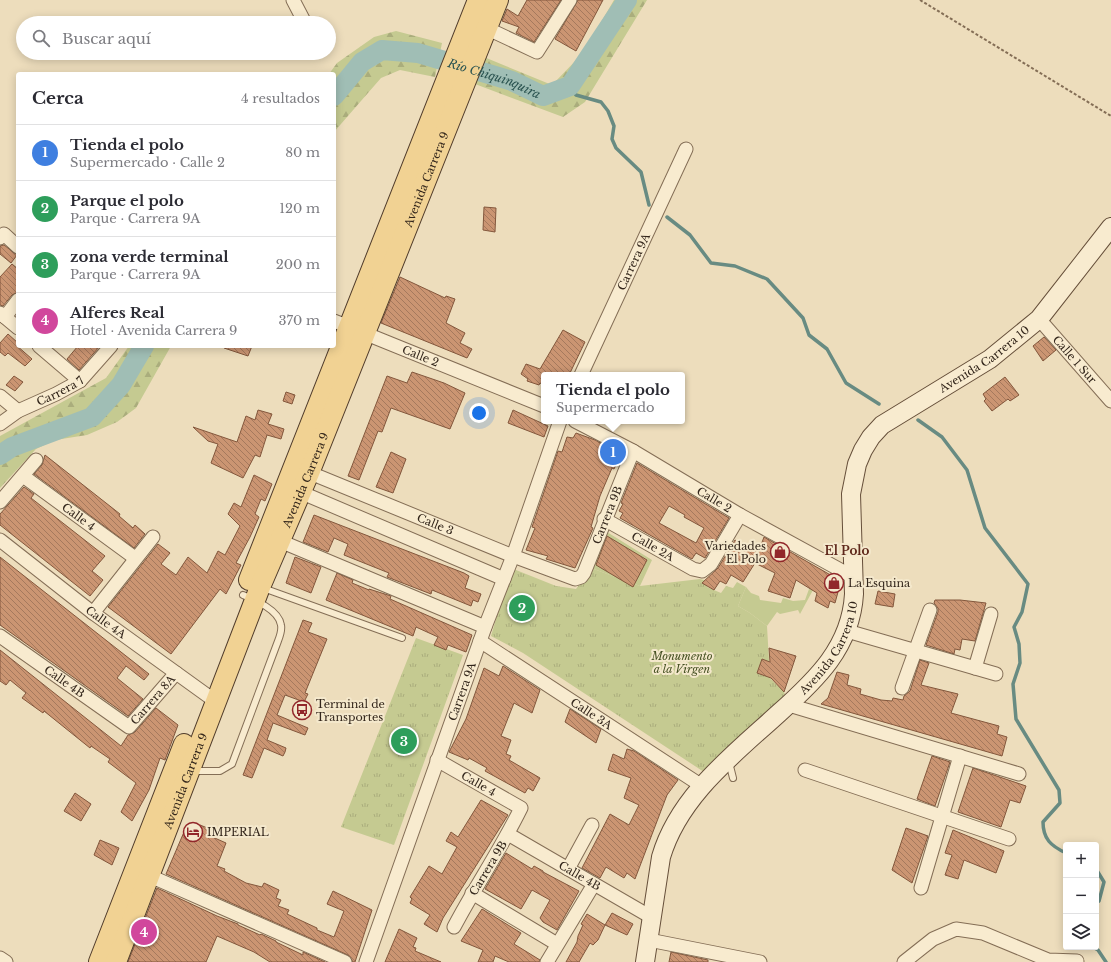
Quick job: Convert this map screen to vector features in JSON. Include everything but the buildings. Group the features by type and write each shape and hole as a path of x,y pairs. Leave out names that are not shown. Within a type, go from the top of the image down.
{"main road":[{"name":"Avenida Carrera 9","path":"100,962 301,469 349,327 478,0"},
{"name":"Avenida Carrera 9","path":"349,327 468,77 498,0"},
{"name":"Avenida Carrera 10","path":"646,962 651,917 661,857 666,841 685,807 702,786 819,675 840,647 847,631 854,606 855,578 851,494 857,464 871,437 882,425 990,359 1039,319 1111,227"},
{"name":"Avenida Carrera 9","path":"252,591 280,541 300,492 301,469"},
{"name":"Avenida Carrera 9","path":"116,962 150,876 188,771 209,697"}],"street":[{"path":"294,0 301,16"},
{"path":"486,28 537,52 570,0"},
{"name":"Carrera 9A","path":"582,372 686,149"},
{"path":"2,236 16,246"},
{"path":"16,302 2,315 16,326"},
{"name":"Calle 1 Sur","path":"1039,319 1111,401"},
{"name":"Calle 2","path":"349,327 541,405"},
{"path":"42,348 80,381"},
{"name":"Carrera 7","path":"0,424 18,411 80,381 109,348"},
{"path":"0,396 18,411"},
{"name":"Carrera 9A","path":"366,962 437,760 485,627 513,556 559,424"},
{"name":"Calle 2","path":"581,424 633,450 740,515 855,578"},
{"name":"Carrera 9B","path":"579,578 584,573 633,450"},
{"path":"0,502 36,460"},
{"name":"Calle 3","path":"301,469 513,556 572,578 579,578"},
{"name":"Calle 4","path":"22,476 135,558"},
{"path":"300,492 504,579"},
{"name":"Calle 2A","path":"604,520 693,569 702,571 711,564 740,515"},
{"path":"93,613 153,536"},
{"name":"Calle 4A","path":"0,540 93,613 209,697"},
{"path":"280,541 485,627"},
{"path":"902,688 930,610"},
{"path":"975,668 991,614"},
{"path":"847,631 996,674"},
{"name":"Calle 4B","path":"0,636 129,727"},
{"name":"Calle 3A","path":"480,642 702,786"},
{"name":"Carrera 8A","path":"129,727 176,673"},
{"path":"789,705 1019,774"},
{"path":"921,888 960,756"},
{"name":"Calle 4","path":"437,760 521,808"},
{"path":"805,770 1010,839"},
{"name":"Carrera 9B","path":"454,927 472,893 508,834 521,808"},
{"path":"568,869 592,825"},
{"name":"Calle 4B","path":"508,834 651,917"},
{"path":"150,876 345,962"},
{"path":"547,962 594,884"},
{"path":"472,893 557,944"},
{"path":"904,962 933,939 956,929 983,933 1048,960 1077,961"},
{"path":"649,940 760,962"},
{"path":"0,958 6,962"}],"lane":[{"path":"252,591 402,638"},
{"path":"188,771 220,772 232,764 236,758 281,630 279,619 252,591"},
{"path":"729,760 733,778"}],"path":[{"path":"920,0 1111,116"}],"green space":[{"path":"614,0 647,0 585,102 563,117 475,84 484,57 552,85 583,53"},
{"path":"396,31 442,43 435,77 400,70 381,78 336,130 336,72 330,72 337,63 374,37"},
{"path":"128,348 170,348 136,408 117,422 87,435 55,440 36,449 0,488 0,436 106,378"},
{"path":"607,532 652,560 640,586 591,568"},
{"name":"Monumento a la Virgen","path":"511,568 556,586 576,589 591,568 640,586 700,579 707,581 707,587 721,593 726,586 733,588 737,582 746,587 738,606 767,626 770,678 784,692 786,699 704,772 523,653 491,636"},
{"path":"746,587 751,593 759,596 760,600 781,603 783,598 793,601 805,600 809,589 813,590 800,614 798,610 780,614 777,612 767,626 738,606"},
{"path":"416,638 463,655 394,845 341,827"}],"waterway":[{"name":"Río Chiquinquira","path":"336,94 362,62 382,50 418,53 512,81 543,96 570,86 627,0"},
{"path":"570,86 576,95 601,102 608,111 614,126 612,139 616,148 641,172 649,205"},
{"path":"667,217 690,235 711,263 735,266 767,279 803,318 809,335 827,349 846,383 879,404"},
{"name":"Río Chiquinquira","path":"0,455 12,447 92,417 121,385 143,348"},
{"path":"918,420 942,437 967,470 985,528 1028,584 1022,612 1014,627 1019,644 1020,663 1013,684 1016,719 1059,790 1060,803 1043,822 1043,828 1046,837 1052,845 1063,852"},
{"path":"1099,874 1104,882 1099,901"},
{"path":"1098,950 1106,962"}],"place":[{"name":"Tienda el polo","path":"613,452"},
{"name":"Variedades El Polo","path":"780,552"},
{"name":"La Esquina","path":"834,583"},
{"name":"Parque el polo","path":"522,608"},
{"name":"Terminal de Transportes","path":"302,710"},
{"name":"zona verde terminal","path":"404,741"},
{"name":"IMPERIAL","path":"193,832"},
{"name":"Alferes Real","path":"144,932"}],"district":[{"name":"El Polo","path":"847,550"}]}
